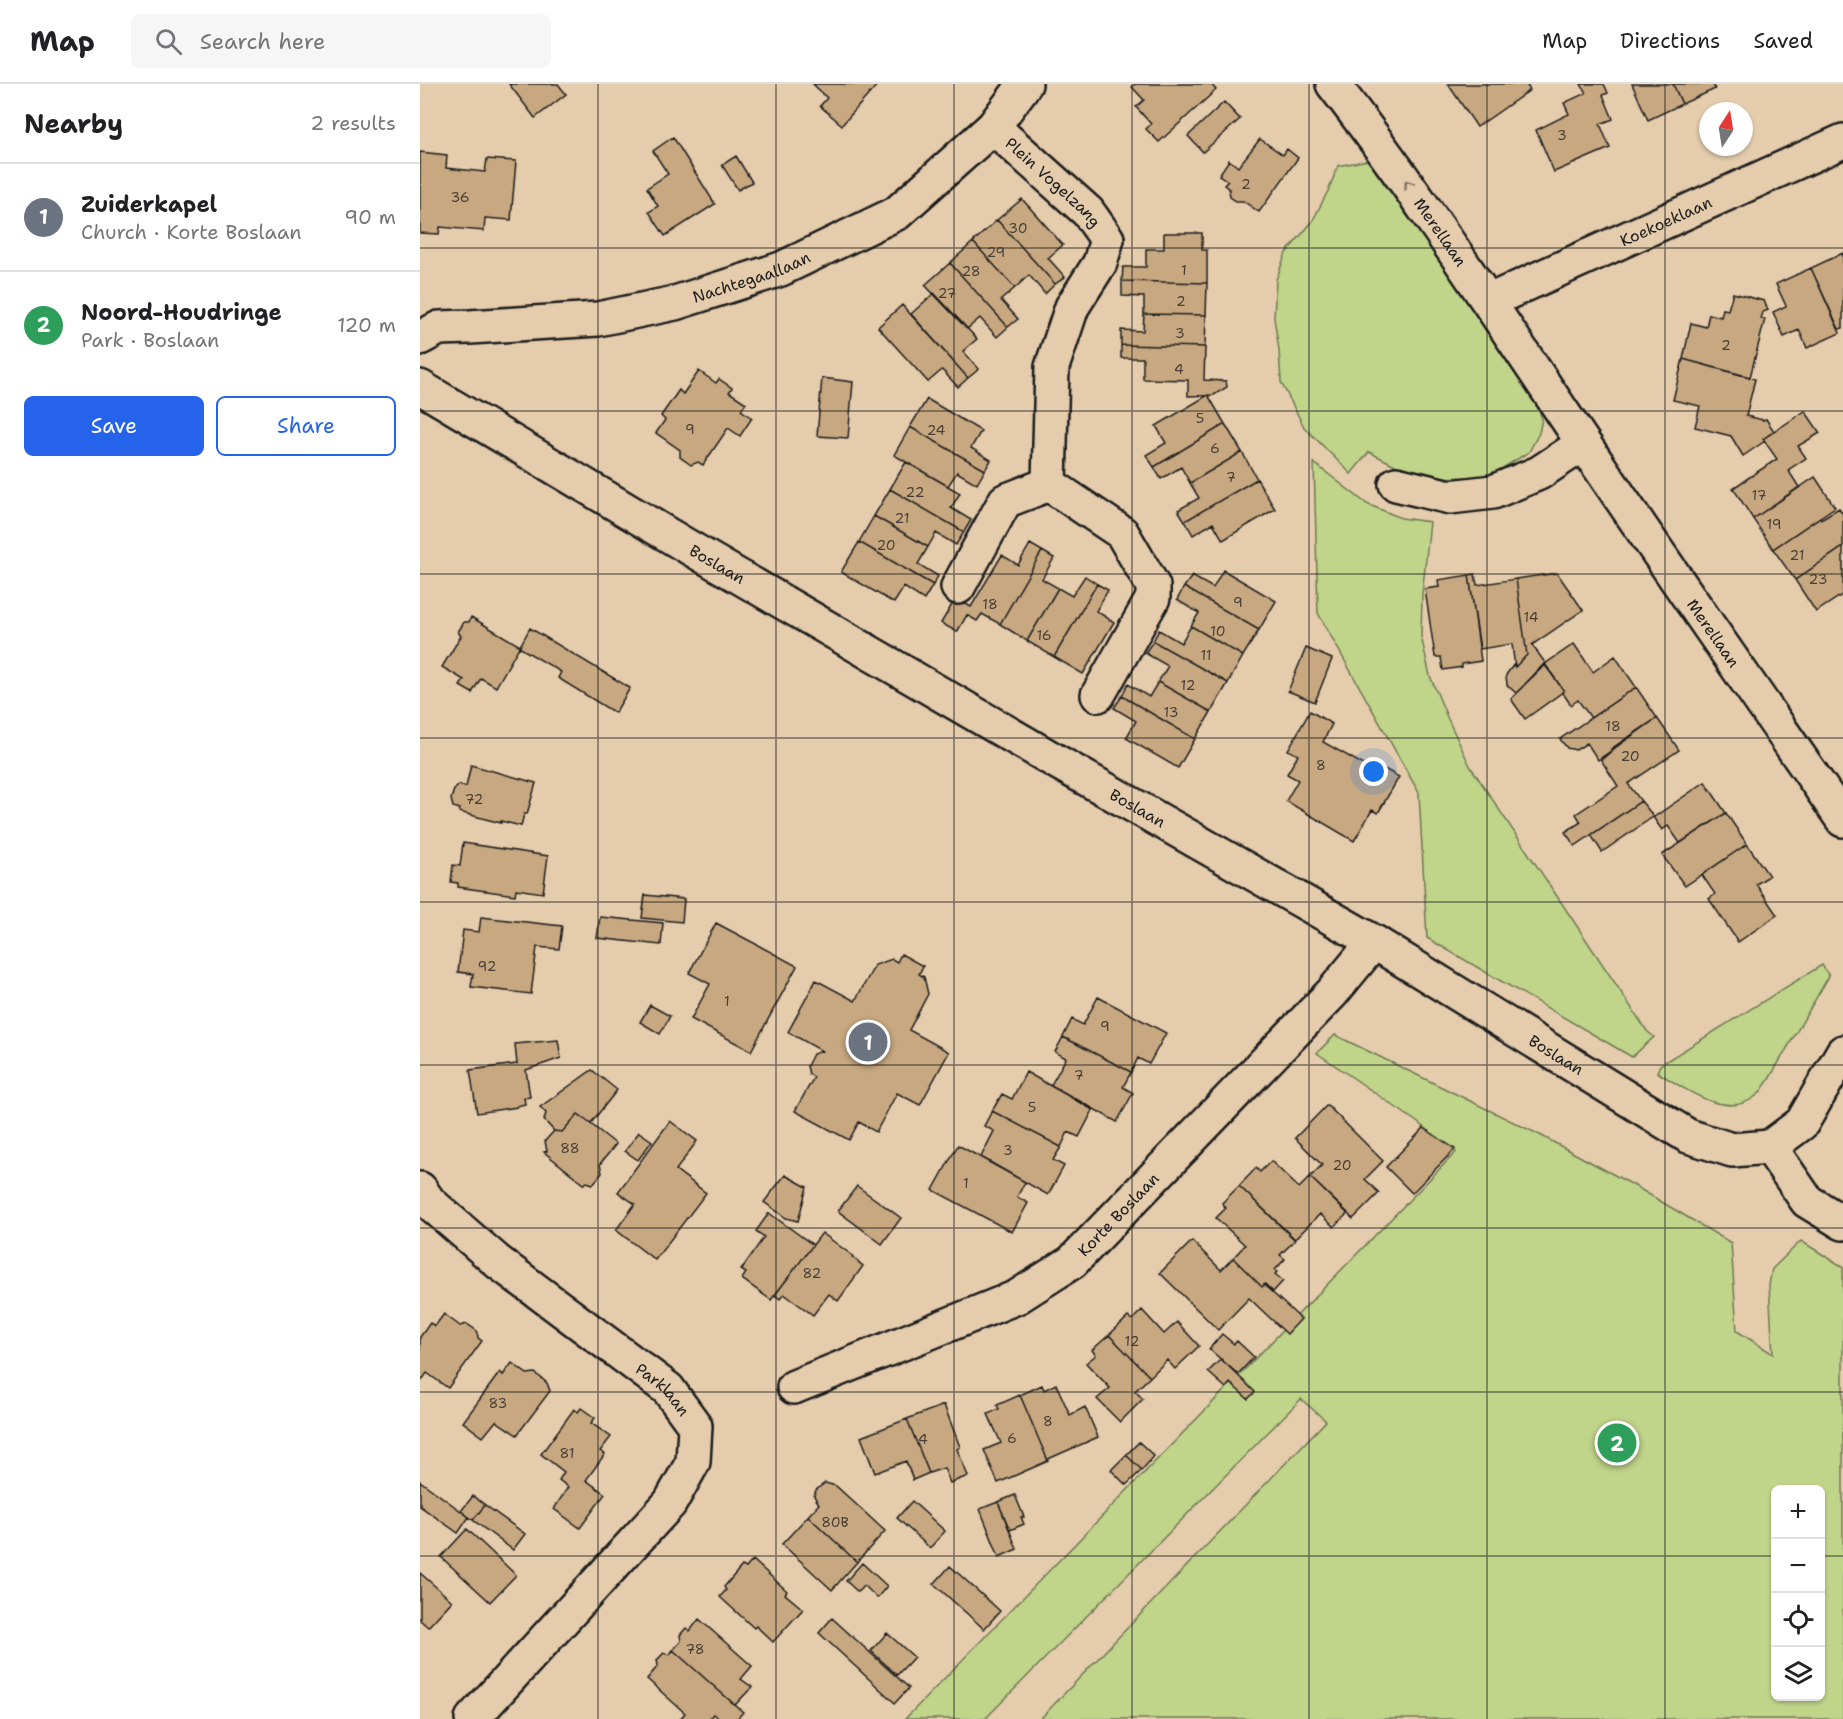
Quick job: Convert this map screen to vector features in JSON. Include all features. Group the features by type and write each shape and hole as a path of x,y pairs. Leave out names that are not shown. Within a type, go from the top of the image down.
{"street":[{"name":"Nachtegaallaan","path":"420,338 439,328 598,319 675,303 781,268 897,213 993,126 1025,84"},
{"name":"Merellaan","path":"1333,84 1382,146 1489,301 1583,444 1843,820"},
{"name":"Plein Vogelzang","path":"993,126 1088,212 1107,239 1100,263 1072,307 1052,367 1050,484"},
{"name":"Koekoeklaan","path":"1489,301 1843,141"},
{"name":"Boslaan","path":"420,387 685,545 1374,942 1688,1136 1732,1150 1770,1147"},
{"path":"1396,484 1450,497 1493,492 1539,473 1583,444"},
{"path":"958,588 1005,501 1050,484 1122,533 1153,586 1153,598 1098,696"},
{"name":"Korte Boslaan","path":"794,1387 1017,1297 1072,1262 1332,993 1374,942"},
{"path":"1843,1052 1802,1123 1770,1147 1808,1201 1843,1223"},
{"name":"Parklaan","path":"420,1190 429,1202 498,1262 668,1389 695,1426 693,1462 670,1503 472,1719"}],"green space":[{"path":"1373,159 1534,396 1542,419 1539,433 1529,452 1488,477 1421,478 1369,452 1351,474 1304,427 1281,382 1274,318 1276,280 1286,253 1312,222 1338,166"},
{"path":"1314,463 1367,504 1401,518 1430,522 1422,595 1421,636 1430,676 1470,766 1647,1031 1654,1037 1632,1057 1427,938 1419,793 1318,613"},
{"path":"1822,965 1829,976 1768,1081 1756,1096 1744,1103 1732,1105 1718,1103 1692,1093 1657,1072 1660,1065"},
{"path":"1335,1035 1540,1135 1633,1185 1731,1243 1737,1331 1773,1354 1769,1285 1772,1269 1801,1241 1843,1267 1843,1719 1040,1719 1326,1421 1301,1399 985,1719 905,1719 1456,1152 1417,1122 1317,1053"}],"building":[{"path":"509,84 558,84 566,94 535,118"},
{"path":"813,84 878,84 842,125 820,106 827,98"},
{"path":"1135,84 1211,84 1216,90 1159,142 1146,129 1151,124 1136,107 1144,100 1132,87"},
{"path":"1448,84 1526,84 1530,90 1477,127"},
{"path":"1581,84 1604,84 1608,93 1603,95 1613,119 1600,124 1610,148 1554,172 1536,130 1569,114 1564,103 1586,93"},
{"path":"1632,84 1673,84 1682,104 1648,120"},
{"path":"1673,84 1713,84 1715,89 1682,104"},
{"path":"1224,102 1240,119 1203,152 1188,136"},
{"path":"673,137 715,204 665,236 649,212 658,206 647,188 668,174 653,151"},
{"path":"1260,139 1283,155 1287,149 1298,158 1259,212 1243,201 1236,201 1230,197 1229,189 1224,185 1228,181 1219,175 1229,160 1238,167"},
{"path":"420,152 447,155 446,168 485,172 487,159 516,161 511,220 485,218 484,231 440,227 439,234 420,233"},
{"path":"736,156 752,182 738,190 722,165"},
{"path":"1022,199 1063,245 1048,258 1065,277 1055,284 997,220"},
{"path":"997,220 1055,284 1045,294 1029,275 1015,288 973,242"},
{"path":"1164,233 1202,233 1202,250 1207,250 1207,283 1122,281 1123,267 1146,267 1146,249 1164,249"},
{"path":"973,242 1015,288 1001,300 1018,319 1008,327 950,263"},
{"path":"1843,253 1843,328 1839,329 1811,268"},
{"path":"950,263 1008,327 997,337 980,318 967,329 925,285"},
{"path":"1811,268 1840,333 1807,348 1799,330 1784,337 1773,312 1786,306 1776,284"},
{"path":"1122,281 1207,283 1206,315 1144,314 1144,297 1122,296"},
{"path":"934,293 977,339 963,351 979,369 968,378 911,314"},
{"path":"1733,293 1764,301 1768,310 1763,312 1761,319 1765,319 1750,377 1683,359 1691,323 1706,327 1709,314 1721,317 1723,309 1728,310"},
{"path":"902,305 968,378 958,387 942,370 928,382 878,327"},
{"path":"1144,314 1206,315 1205,347 1121,345 1121,330 1143,331"},
{"path":"1121,345 1205,347 1204,380 1226,381 1227,387 1214,395 1188,396 1188,380 1143,379 1143,358 1121,358"},
{"path":"1683,359 1755,379 1746,416 1766,419 1774,431 1763,439 1765,441 1743,456 1731,436 1695,427 1700,406 1673,400"},
{"path":"699,371 716,383 719,379 732,388 729,392 746,403 741,410 752,418 740,436 728,428 703,465 698,462 691,465 680,457 680,450 656,433 665,420 661,416 679,390 683,394"},
{"path":"822,378 853,382 848,438 817,436"},
{"path":"1208,395 1225,424 1154,467 1146,455 1166,443 1156,426"},
{"path":"927,399 981,431 971,448 991,460 985,470 910,427"},
{"path":"1805,411 1820,433 1798,446 1806,458 1788,470 1799,487 1753,519 1733,488 1777,459 1763,439"},
{"path":"1225,424 1242,452 1190,483 1181,467 1161,479 1154,467"},
{"path":"910,427 985,470 977,484 957,472 948,486 894,455"},
{"path":"1242,452 1257,479 1185,521 1178,510 1199,498 1190,483"},
{"path":"906,462 960,493 951,508 971,520 964,532 890,489"},
{"path":"1815,477 1835,507 1773,549 1753,519"},
{"path":"1257,479 1275,509 1223,540 1213,523 1193,535 1185,521"},
{"path":"890,489 964,532 956,545 936,533 928,547 874,516"},
{"path":"1839,508 1843,514 1843,547 1795,580 1773,549 1820,517 1821,519"},
{"path":"874,516 928,547 918,564 938,576 933,585 859,542"},
{"path":"859,542 933,585 924,600 904,587 894,603 841,572"},
{"path":"1030,544 1042,551 1000,624 982,614 977,621 967,615 957,632 941,623 956,598 971,607 1002,555 1018,565"},
{"path":"1843,547 1843,594 1816,612 1795,580"},
{"path":"1042,551 1054,558 1042,579 1058,588 1027,641 1000,624"},
{"path":"1223,570 1276,601 1259,630 1184,587 1192,576 1213,588"},
{"path":"1557,573 1583,610 1532,645 1546,664 1516,693 1507,685 1506,675 1514,664 1515,667 1527,655 1516,579"},
{"path":"1475,574 1477,585 1516,579 1527,655 1515,667 1512,644 1480,649 1469,575"},
{"path":"1469,575 1481,661 1443,670 1441,657 1435,657 1425,589 1439,587 1438,580"},
{"path":"1085,576 1097,584 1054,657 1027,641 1058,588 1072,596"},
{"path":"1097,584 1108,590 1096,611 1114,622 1083,674 1054,657"},
{"path":"1184,587 1259,630 1243,656 1191,626 1199,613 1177,600"},
{"path":"471,617 520,646 530,628 630,688 615,713 558,678 561,672 519,647 496,687 481,678 472,693 460,686 464,680 442,667 461,636 458,632 464,622 469,622"},
{"path":"1191,626 1243,656 1228,683 1153,641 1159,630 1181,643"},
{"path":"1153,641 1228,683 1211,712 1158,682 1168,666 1145,653"},
{"path":"1574,644 1593,672 1615,656 1636,687 1591,718 1578,700 1571,705 1545,664"},
{"path":"1306,648 1332,659 1315,702 1288,691"},
{"path":"1544,664 1564,691 1525,719 1511,699"},
{"path":"1158,682 1211,712 1195,739 1122,696 1128,684 1149,697"},
{"path":"1636,687 1657,718 1598,760 1587,743 1576,750 1567,748 1560,739"},
{"path":"1122,696 1195,739 1178,768 1126,738 1136,721 1114,708"},
{"path":"1310,711 1332,724 1323,742 1371,769 1374,763 1399,777 1378,813 1372,810 1354,841 1286,801 1298,780 1287,774 1298,755 1288,750"},
{"path":"1657,718 1679,750 1628,784 1641,801 1575,846 1565,832 1581,822 1576,814 1618,786 1601,760 1613,750 1611,749"},
{"path":"471,765 536,783 521,826 459,812 460,809 453,807 451,799 454,790 459,785 466,787"},
{"path":"1705,782 1726,813 1680,843 1668,826 1662,830 1653,817 1602,852 1591,835 1641,801 1654,817"},
{"path":"1726,813 1747,844 1685,886 1662,855"},
{"path":"463,843 548,856 543,893 516,889 515,895 458,887 458,883 451,882 453,865 460,866"},
{"path":"1747,844 1769,876 1756,884 1777,915 1738,942 1709,899 1715,894 1702,875"},
{"path":"645,895 684,899 682,922 642,918"},
{"path":"481,917 562,926 559,949 537,947 531,994 471,987 473,974 458,972 463,930 479,932"},
{"path":"600,917 663,923 661,945 597,938"},
{"path":"716,923 797,966 751,1051 691,1019 710,984 689,973"},
{"path":"901,954 923,966 919,974 924,977 928,994 909,1030 949,1052 920,1105 897,1093 876,1132 859,1122 849,1140 795,1111 814,1077 809,1074 807,1066 813,1054 822,1051 788,1032 816,980 855,1001 875,965 892,959 897,962"},
{"path":"1098,997 1166,1033 1149,1064 1138,1058 1131,1072 1063,1037 1072,1019 1083,1025"},
{"path":"650,1005 670,1016 660,1034 640,1022"},
{"path":"1063,1037 1131,1072 1123,1087 1133,1093 1117,1122 1051,1085 1066,1058 1055,1052"},
{"path":"558,1040 561,1058 526,1070 530,1097 524,1098 525,1104 477,1113 470,1070 517,1064 515,1044"},
{"path":"592,1070 617,1090 591,1123 578,1114 562,1132 554,1131 544,1120 546,1113 540,1107"},
{"path":"1026,1072 1093,1110 1079,1137 1068,1132 1061,1147 992,1111 1002,1094 1012,1099"},
{"path":"1327,1105 1383,1161 1365,1179 1379,1193 1353,1219 1310,1177 1322,1165 1295,1138"},
{"path":"992,1111 1061,1147 1053,1160 1064,1166 1048,1195 981,1157 994,1131 984,1126"},
{"path":"578,1114 616,1144 600,1164 602,1173 593,1184 587,1182 584,1184 544,1152 547,1151 545,1141 554,1131 562,1132"},
{"path":"670,1121 697,1141 676,1170 706,1193 655,1260 616,1230 635,1204 618,1192"},
{"path":"1424,1128 1455,1149 1412,1193 1386,1167"},
{"path":"639,1132 652,1141 638,1160 625,1151"},
{"path":"958,1145 1025,1182 1017,1197 1028,1203 1012,1232 933,1190"},
{"path":"1271,1161 1299,1188 1310,1177 1348,1213 1334,1227 1320,1214 1295,1239 1239,1186 1256,1168 1260,1172"},
{"path":"785,1175 807,1187 798,1221 786,1218 764,1202"},
{"path":"857,1186 901,1218 882,1244 838,1211"},
{"path":"1239,1186 1295,1240 1280,1255 1285,1259 1275,1270 1277,1272 1275,1274 1283,1281 1273,1292 1265,1284 1262,1287 1233,1258 1245,1245 1216,1218 1226,1208 1222,1203"},
{"path":"769,1213 813,1245 771,1300 742,1279 746,1273 741,1270 764,1237 756,1231"},
{"path":"822,1233 863,1266 838,1301 829,1294 813,1315 784,1294 780,1299 775,1295"},
{"path":"1192,1241 1221,1270 1233,1258 1262,1287 1264,1285 1301,1319 1287,1334 1249,1298 1218,1330 1160,1273"},
{"path":"1142,1310 1164,1334 1177,1322 1199,1346 1175,1369 1167,1360 1150,1377 1109,1335 1128,1317 1132,1320"},
{"path":"444,1314 460,1326 467,1324 477,1331 478,1338 482,1341 448,1388 427,1373 420,1383 420,1337 430,1323 435,1326"},
{"path":"1222,1334 1234,1344 1237,1341 1254,1357 1238,1374 1209,1349"},
{"path":"1109,1335 1150,1377 1135,1391 1143,1399 1120,1422 1097,1399 1110,1388 1086,1363 1096,1355 1092,1350"},
{"path":"1221,1359 1255,1392 1248,1399 1230,1383 1226,1388 1208,1372"},
{"path":"512,1363 527,1374 535,1373 547,1383 550,1391 517,1435 496,1421 483,1437 463,1422 500,1372 503,1375"},
{"path":"1056,1384 1070,1415 1085,1407 1098,1437 1048,1459 1048,1461 1020,1395 1042,1385 1044,1390"},
{"path":"1020,1395 1048,1461 998,1483 984,1450 1001,1443 988,1414 999,1409 997,1405"},
{"path":"944,1405 968,1476 950,1483 944,1468 929,1473 907,1419"},
{"path":"581,1408 595,1418 591,1423 611,1437 600,1451 605,1454 586,1480 605,1494 580,1528 554,1509 568,1487 559,1480 564,1472 541,1454 574,1409 578,1412"},
{"path":"907,1419 929,1473 913,1480 906,1461 875,1473 861,1437"},
{"path":"1139,1442 1154,1456 1142,1470 1126,1455"},
{"path":"1126,1455 1142,1470 1126,1485 1111,1470"},
{"path":"420,1481 469,1517 458,1533 420,1506"},
{"path":"825,1483 836,1486 885,1531 857,1562 808,1516 819,1504 814,1496 816,1490"},
{"path":"1015,1495 1024,1517 1021,1517 1024,1524 1010,1530 998,1502"},
{"path":"473,1496 485,1505 473,1520 461,1511"},
{"path":"912,1501 945,1531 930,1548 897,1518"},
{"path":"998,1502 1017,1549 999,1557 980,1509"},
{"path":"485,1505 525,1534 513,1550 473,1520"},
{"path":"808,1516 857,1562 832,1590 782,1544"},
{"path":"467,1529 516,1575 490,1602 441,1557"},
{"path":"753,1560 787,1591 785,1594 803,1609 773,1642 720,1597 726,1590 724,1587 742,1566 746,1568"},
{"path":"862,1563 887,1586 877,1598 864,1585 858,1592 846,1581"},
{"path":"950,1566 1000,1611 984,1629 934,1584"},
{"path":"420,1573 452,1601 428,1627 420,1620"},
{"path":"832,1618 909,1688 895,1703 819,1633"},
{"path":"699,1619 752,1666 741,1679 752,1687 735,1705 673,1650 681,1641 680,1635 686,1628 690,1631"},
{"path":"887,1633 914,1657 897,1675 871,1651"},
{"path":"673,1650 743,1712 737,1719 720,1719 713,1714 709,1719 680,1719 685,1713 647,1679 658,1666 657,1660 664,1653 669,1655"}],"place":[{"name":"Zuiderkapel","path":"868,1042"},
{"name":"Noord-Houdringe","path":"1617,1443"}]}
